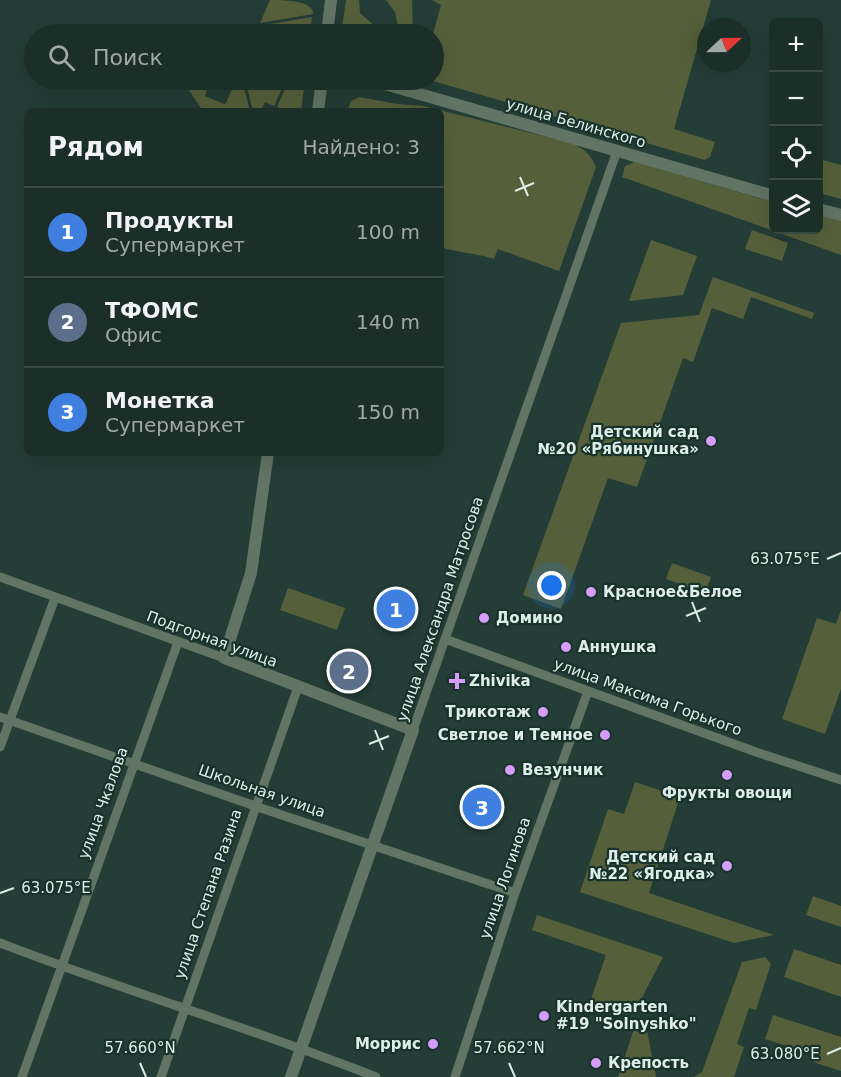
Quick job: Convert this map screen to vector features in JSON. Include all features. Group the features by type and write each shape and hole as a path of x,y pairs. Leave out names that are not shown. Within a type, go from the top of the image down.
{"street":[{"path":"328,24 331,0"},
{"path":"318,108 321,90"},
{"name":"улица Белинского","path":"406,90 769,195"},
{"name":"улица Александра Матросова","path":"291,1077 617,151"},
{"path":"823,210 841,215"},
{"path":"224,658 251,573 268,456"},
{"name":"Подгорная улица","path":"0,577 224,658 413,730"},
{"path":"0,747 4,718 55,598"},
{"name":"улица Максима Горького","path":"445,639 756,752 841,780"},
{"name":"улица Чкалова","path":"21,1077 178,642"},
{"name":"улица Степана Разина","path":"161,1077 298,687"},
{"name":"улица Логинова","path":"455,1077 514,893 588,691"},
{"name":"Школьная улица","path":"4,718 514,893"},
{"path":"0,944 184,1010 301,1047 376,1077"}],"green space":[{"path":"270,0 303,3 312,9 313,14 260,23"},
{"path":"346,0 359,0 360,13 373,24 342,24"},
{"path":"386,0 412,0 413,24 398,24 395,12"},
{"path":"432,0 711,0 706,18 697,18 697,49 674,129 715,142 710,157 705,160 444,84 444,24 436,24 441,5"},
{"path":"312,17 311,24 271,24"},
{"path":"189,90 207,90 205,96 224,104 232,90 245,90 249,108 201,108"},
{"path":"248,90 281,90 274,106 265,102 262,108 252,108"},
{"path":"285,90 304,90 301,108 277,107"},
{"path":"359,97 431,108 348,108 351,101"},
{"path":"444,111 571,143 580,147 591,158 596,167 559,271 498,249 494,259 444,248"},
{"path":"823,160 841,165 841,199 823,194"},
{"path":"635,162 769,201 769,229 622,177 625,166"},
{"path":"823,216 841,221 841,255 782,234 823,234"},
{"path":"752,230 788,243 782,261 745,249"},
{"path":"651,240 697,256 683,295 629,301"},
{"path":"713,277 814,313 812,319 751,297 743,319 712,308 693,362 683,358 637,487 608,478 561,609 523,595 621,323 699,315"},
{"path":"672,563 711,577 705,593 666,579"},
{"path":"288,588 345,608 337,630 280,610"},
{"path":"841,610 841,689 825,734 782,719 817,618 836,624"},
{"path":"635,782 680,797 649,893 774,935 734,943 580,892 608,809 624,814"},
{"path":"813,896 841,906 841,927 806,915"},
{"path":"537,915 663,957 634,1013 627,1015 590,1002 606,955 532,930"},
{"path":"794,949 841,965 841,997 784,977"},
{"path":"765,957 771,964 756,1010 749,1008 737,1044 744,1047 734,1077 694,1077 702,1072 742,962"},
{"path":"773,1015 841,1037 841,1071 813,1062 815,1055 765,1039"},
{"path":"645,1021 656,1077 618,1077 635,1026"}],"place":[{"name":"Детский сад №20 «Рябинушка»","path":"711,441"},
{"name":"Красное&Белое","path":"591,592"},
{"name":"Продукты","path":"396,609"},
{"name":"Домино","path":"484,618"},
{"name":"Аннушка","path":"566,647"},
{"name":"ТФОМС","path":"349,671"},
{"name":"Zhivika","path":"457,681"},
{"name":"Трикотаж","path":"543,712"},
{"name":"Светлое и Темное","path":"605,735"},
{"name":"Везунчик","path":"510,770"},
{"name":"Фрукты овощи","path":"727,775"},
{"name":"Монетка","path":"482,807"},
{"name":"Детский сад №22 «Ягодка»","path":"727,866"},
{"name":"Kindergarten #19 \"Solnyshko\"","path":"544,1016"},
{"name":"Моррис","path":"433,1044"},
{"name":"Крепость","path":"596,1063"}]}
